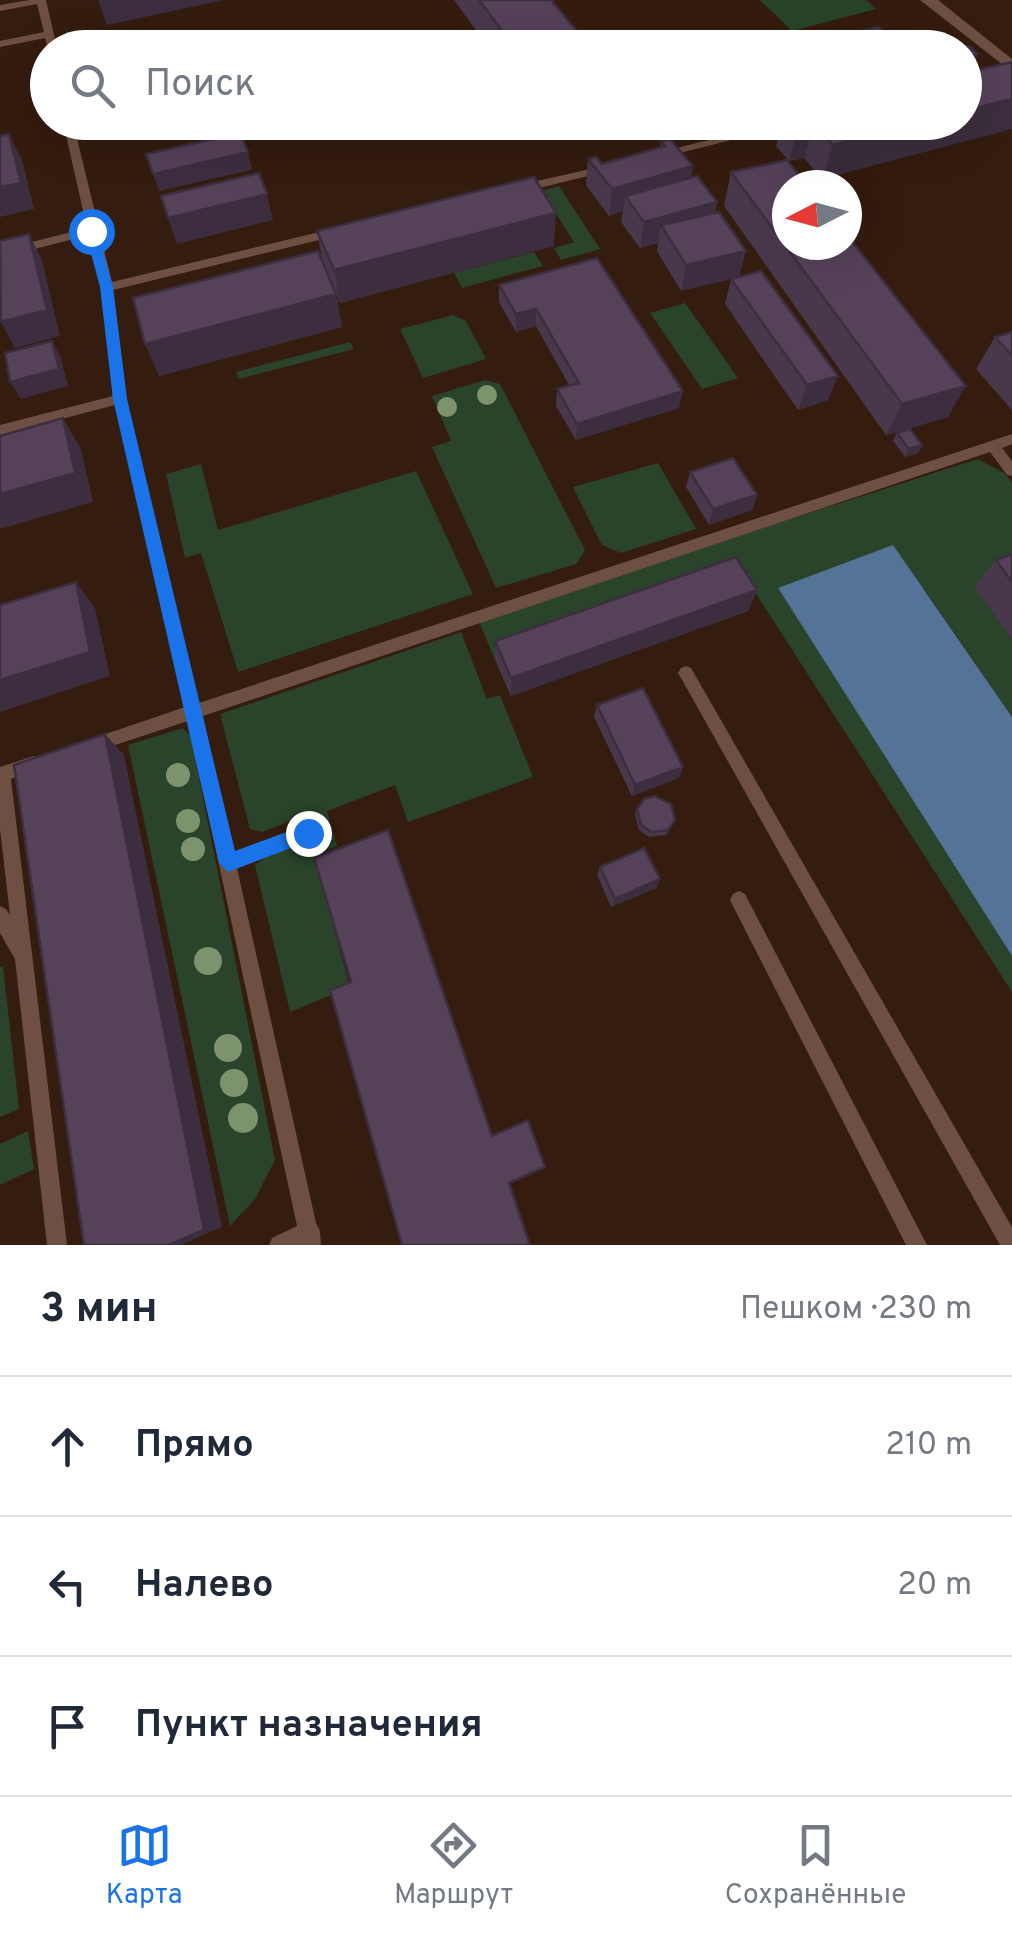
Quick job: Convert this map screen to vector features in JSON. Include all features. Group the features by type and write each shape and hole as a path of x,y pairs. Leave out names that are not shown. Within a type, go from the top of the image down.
{"street":[{"path":"928,0 961,30"},
{"path":"982,49 1007,71"}],"lane":[{"path":"0,8 41,0 48,30"},
{"path":"0,44 30,38"},
{"path":"72,140 106,287 120,399 311,1238 278,1245"},
{"path":"644,159 723,140"},
{"path":"510,191 625,164"},
{"path":"106,287 356,228"},
{"path":"0,254 91,231"},
{"path":"0,430 120,399"},
{"path":"72,752 1012,438"},
{"path":"992,446 1012,470"},
{"path":"686,673 1011,1245"},
{"path":"55,758 1,775 57,1245"},
{"path":"228,863 308,833"},
{"path":"738,900 917,1245"},
{"path":"0,915 26,964"}],"green space":[{"path":"760,0 866,0 876,9 796,30 791,30"},
{"path":"559,186 600,249 561,260 554,248 574,242 544,195 534,193"},
{"path":"534,252 543,266 462,288 454,273"},
{"path":"685,303 738,378 702,389 650,313"},
{"path":"453,315 466,321 486,359 423,378 400,329"},
{"path":"350,342 354,349 239,379 236,372"},
{"path":"485,380 500,384 585,550 576,564 496,588 432,447 451,441 432,396"},
{"path":"978,459 1012,482 1012,574 975,588 1012,639 1012,717 924,589 778,588 1012,956 1012,992 746,578 495,660 478,619"},
{"path":"658,463 696,529 621,553 602,545 573,487"},
{"path":"201,464 218,530 416,471 473,594 238,672 201,553 185,558 166,474"},
{"path":"461,632 487,699 500,695 533,777 408,822 395,785 327,811 337,846 314,855 350,987 290,1012 255,865 270,854 316,837 308,814 262,832 250,829 220,714"},
{"path":"183,728 191,737 275,1160 255,1199 230,1226 128,745"},
{"path":"3,966 19,1109 0,1117 0,967"},
{"path":"28,1131 34,1169 0,1185 0,1144"}],"water":[{"path":"893,545 1012,717 1012,956 778,588"}],"building":[{"path":"479,0 551,0 576,30 502,30"},
{"path":"1012,62 1012,99 982,106 982,69"},
{"path":"9,134 21,183 0,187 0,136"},
{"path":"209,140 243,140 248,152 153,174 146,154"},
{"path":"671,140 693,166 612,189 588,159 596,157 602,164 665,146 661,142"},
{"path":"787,160 795,170 772,170 772,228 731,172"},
{"path":"259,173 267,194 168,218 161,196"},
{"path":"697,176 717,202 644,222 625,196"},
{"path":"534,177 556,213 334,270 317,231"},
{"path":"719,212 746,251 686,265 661,225"},
{"path":"29,234 47,310 1,322 0,241"},
{"path":"318,251 336,294 145,344 133,298"},
{"path":"862,254 966,386 902,404 796,260 862,260"},
{"path":"597,258 683,391 577,424 557,389 579,383 536,309 516,314 499,285"},
{"path":"761,271 838,376 807,385 731,279"},
{"path":"1012,332 1012,356 995,337"},
{"path":"52,341 59,369 10,382 5,353"},
{"path":"63,418 75,473 0,494 0,436"},
{"path":"910,429 922,445 909,449 897,433"},
{"path":"733,458 757,495 713,509 690,472"},
{"path":"1012,554 1012,582 996,560"},
{"path":"736,557 757,590 511,678 495,641"},
{"path":"76,582 90,652 0,680 0,605"},
{"path":"643,688 683,767 635,785 597,705"},
{"path":"105,734 204,1230 169,1245 84,1245 14,765"},
{"path":"655,796 671,804 675,820 668,830 651,832 641,825 637,809 644,799"},
{"path":"388,830 492,1136 528,1120 545,1167 509,1183 530,1245 402,1245 330,990 351,982 314,858"},
{"path":"644,848 660,879 615,899 600,867"}],"route":[{"path":"91,231 106,287 120,399 228,863 308,833"}]}
